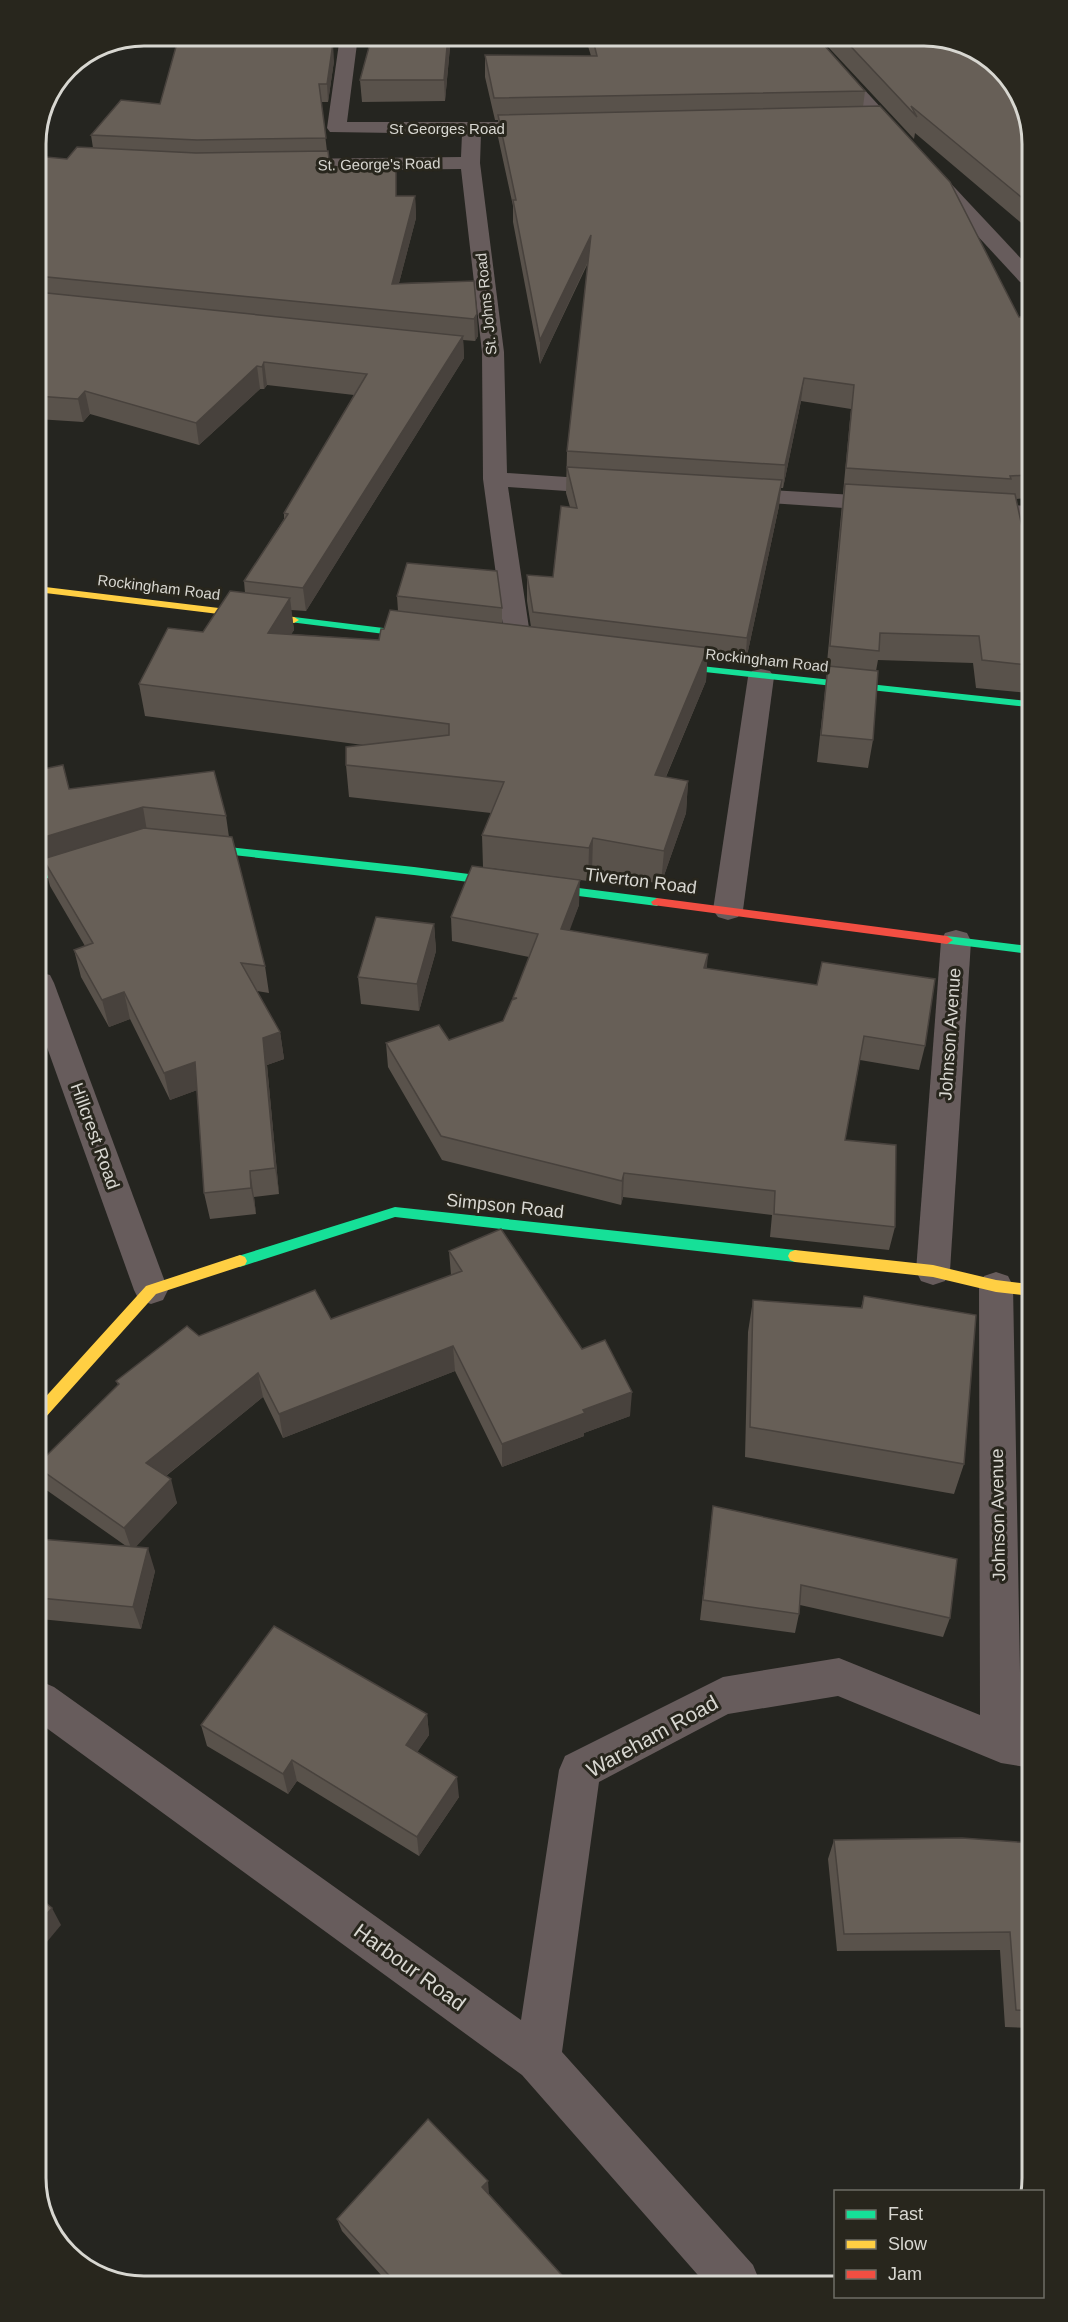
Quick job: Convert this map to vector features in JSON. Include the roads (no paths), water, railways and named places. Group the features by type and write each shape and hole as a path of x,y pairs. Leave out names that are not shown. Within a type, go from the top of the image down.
{"street":[{"name":"St Georges Road","path":"348,46 337,128 565,127"},
{"path":"821,53 1022,273"},
{"path":"858,120 882,120"},
{"name":"St. Johns Road","path":"472,129 470,163 493,352 495,479 518,648"},
{"name":"St. George's Road","path":"266,165 470,163"},
{"path":"469,350 493,352"},
{"path":"495,479 637,488"},
{"path":"708,493 909,506"},
{"path":"956,509 1022,513"},
{"name":"Rockingham Road","path":"47,590 436,638"},
{"name":"Rockingham Road","path":"646,663 1022,703"},
{"path":"728,910 761,677"},
{"name":"Tiverton Road","path":"171,845 414,871 1022,949"},
{"path":"47,874 104,856"},
{"name":"Johnson Avenue","path":"933,1271 956,941"},
{"name":"Hillcrest Road","path":"47,1004 151,1290"},
{"name":"Simpson Road","path":"151,1290 395,1212 933,1271 1012,1288"},
{"name":"Johnson Avenue","path":"1012,1288 1016,1746"},
{"path":"46,1406 151,1290"},
{"name":"Wareham Road","path":"538,2059 580,1770 723,1696 839,1677 1016,1746"},
{"name":"Harbour Road","path":"46,1704 538,2059 730,2276"}]}
